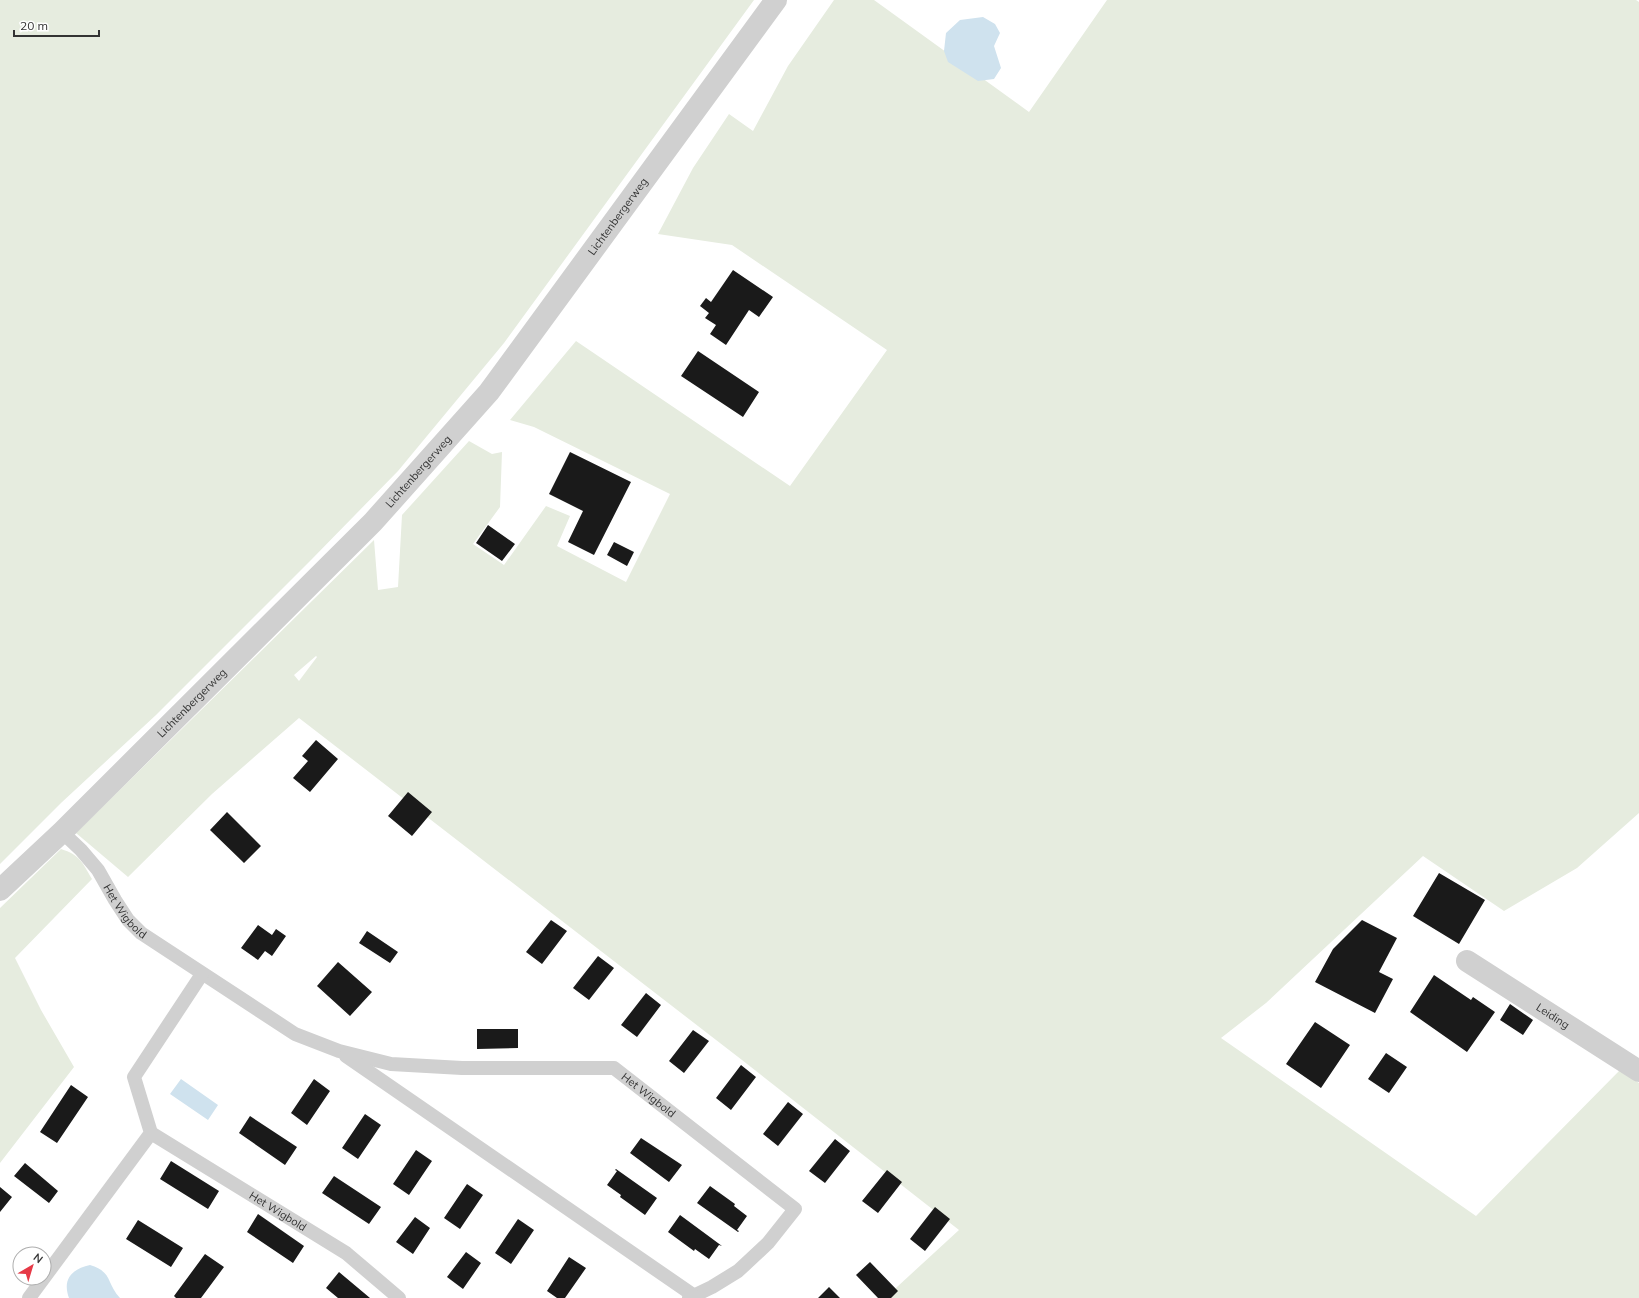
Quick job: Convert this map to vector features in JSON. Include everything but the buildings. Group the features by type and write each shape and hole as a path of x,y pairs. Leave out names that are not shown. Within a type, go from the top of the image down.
{"street":[{"name":"Lichtenbergerweg","path":"0,890 62,832 373,522 489,392 776,0"},
{"name":"Leiding","path":"1467,961 1639,1072"}],"lane":[{"name":"Het Wigbold","path":"62,832 81,850 98,870 114,900 128,920 141,933 295,1034 339,1051 391,1064 462,1068 614,1068 795,1209 768,1243 738,1271 712,1287 691,1296 339,1051"},
{"path":"29,1298 151,1133 134,1077 202,974"},
{"name":"Het Wigbold","path":"151,1133 346,1253 399,1298"}],"shaded area":[{"path":"0,0 754,0 504,343 398,471 156,715 61,803 0,864"},
{"path":"834,0 874,0 1029,112 1107,0 1636,0 1639,2 1639,813 1577,868 1504,911 1423,856 1266,1003 1221,1038 1476,1216 1620,1070 1639,1083 1639,1298 885,1298 959,1230 742,1060 299,718 212,794 128,877 76,833 374,540 378,590 398,587 402,515 469,441 492,454 502,452 500,507 473,544 504,565 546,506 570,516 557,546 626,582 670,494 534,427 510,420 576,341 790,486 887,350 732,245 658,234 693,168 729,114 753,131 788,66","holes":["316,656 317,657 299,681 294,675"]},
{"path":"61,849 77,857 86,868 92,879 15,958 41,1010 74,1067 0,1163 0,908"}],"water":[{"path":"983,17 995,24 1000,33 994,46 1001,68 994,79 978,81 948,62 944,51 946,33 960,20"},
{"path":"181,1079 218,1105 208,1120 170,1094"},
{"path":"90,1265 102,1271 106,1275 120,1298 69,1298 67,1285 70,1276 78,1269"}]}
